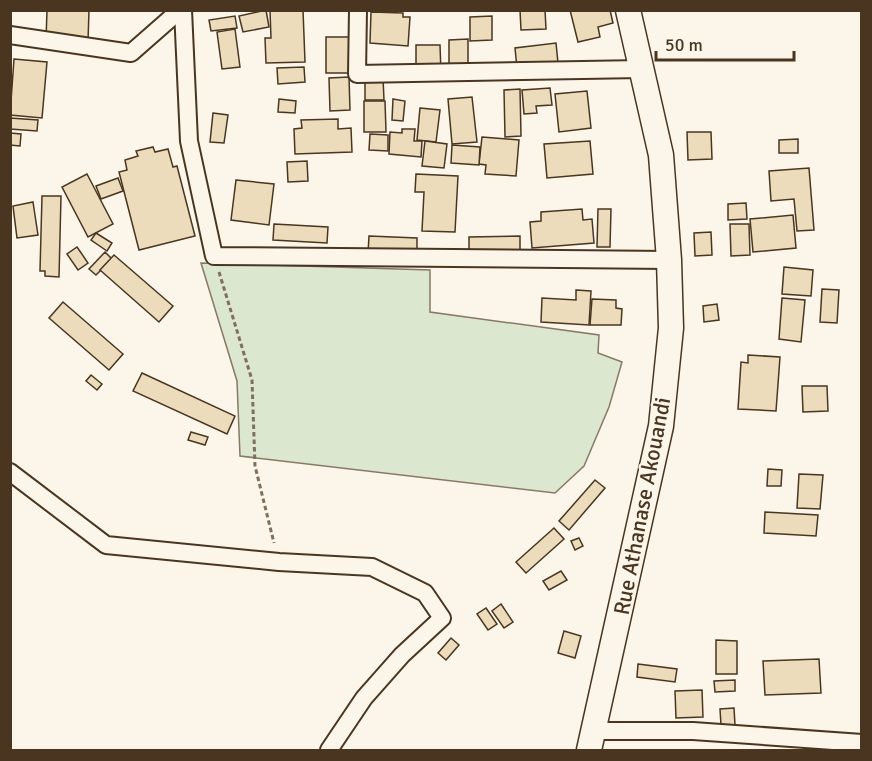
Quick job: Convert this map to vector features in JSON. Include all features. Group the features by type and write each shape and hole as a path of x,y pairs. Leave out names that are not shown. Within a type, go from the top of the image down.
{"street":[{"path":"10,35 131,53 181,10"},
{"path":"181,10 189,141 214,256 669,260"},
{"path":"358,10 357,74 642,69"},
{"name":"Rue Athanase Akouandi","path":"592,741 661,426 671,328 662,155 628,10"},
{"path":"10,472 106,545 279,562 372,567 425,593 442,618 402,655 363,698 329,750"},
{"path":"592,741 693,731 861,743"}],"path":[{"path":"214,256 252,380 255,466 279,562"}],"green space":[{"path":"201,263 430,270 430,312 599,335 598,353 622,362 609,407 584,466 555,493 240,456 237,381"}],"building":[{"path":"47,10 89,10 88,42 46,40"},
{"path":"266,10 269,27 243,32 239,16"},
{"path":"270,10 303,10 305,62 266,63 265,38 271,38"},
{"path":"520,10 545,10 546,29 521,30"},
{"path":"570,10 610,10 613,23 598,27 600,37 578,42"},
{"path":"371,12 403,13 403,17 410,17 408,46 370,43"},
{"path":"235,16 237,28 211,31 209,20"},
{"path":"492,16 492,40 470,41 470,17"},
{"path":"235,29 240,67 222,69 217,32"},
{"path":"326,37 350,37 350,73 326,73"},
{"path":"468,39 468,70 449,69 449,40"},
{"path":"556,43 558,63 517,68 515,48"},
{"path":"416,45 440,45 441,73 416,74"},
{"path":"14,59 47,62 42,118 10,115"},
{"path":"304,67 305,82 278,84 277,68"},
{"path":"349,77 350,110 330,111 329,78"},
{"path":"383,78 384,100 365,100 365,79"},
{"path":"550,88 552,105 536,106 537,113 524,114 522,90"},
{"path":"520,89 521,136 505,137 504,90"},
{"path":"587,91 591,128 559,132 555,94"},
{"path":"472,97 477,142 452,144 448,99"},
{"path":"279,99 296,101 295,113 278,112"},
{"path":"393,99 405,101 403,121 392,120"},
{"path":"364,101 385,101 386,132 364,132"},
{"path":"420,108 440,110 436,142 417,140"},
{"path":"213,113 228,115 224,143 210,142"},
{"path":"10,118 38,120 37,131 10,129"},
{"path":"338,119 338,129 351,128 352,152 295,154 294,129 302,128 301,120"},
{"path":"402,129 415,129 414,141 422,141 421,157 389,154 390,132 402,133"},
{"path":"687,132 711,132 712,159 688,160"},
{"path":"10,133 21,134 20,146 10,145"},
{"path":"370,134 388,135 388,151 369,150"},
{"path":"482,137 519,140 516,176 485,174 486,165 479,164"},
{"path":"798,139 798,153 779,153 779,140"},
{"path":"425,141 447,144 444,168 422,166"},
{"path":"590,141 593,174 547,178 544,144"},
{"path":"452,145 480,147 479,165 451,163"},
{"path":"153,147 155,152 168,149 173,167 177,166 195,236 139,250 119,172 127,170 125,160 138,156 136,151"},
{"path":"307,161 308,181 288,182 287,162"},
{"path":"809,168 814,230 797,231 794,199 771,201 769,171"},
{"path":"87,174 113,224 88,237 62,187"},
{"path":"416,174 458,176 455,232 422,231 424,192 415,192"},
{"path":"118,178 123,191 101,199 96,186"},
{"path":"236,180 274,184 269,225 231,220"},
{"path":"42,196 61,196 59,277 45,276 45,271 40,271"},
{"path":"33,202 38,235 17,238 13,206"},
{"path":"746,203 747,219 728,220 728,204"},
{"path":"582,209 583,220 592,219 594,243 532,248 530,222 541,221 541,212"},
{"path":"598,209 611,209 610,247 597,247"},
{"path":"793,215 796,248 753,252 750,219"},
{"path":"274,224 328,227 327,243 273,240"},
{"path":"730,224 749,224 750,255 731,256"},
{"path":"711,232 712,255 695,256 694,233"},
{"path":"96,233 112,243 107,251 91,240"},
{"path":"369,236 417,238 417,255 368,253"},
{"path":"520,236 520,256 469,256 469,237"},
{"path":"77,247 88,263 78,270 67,254"},
{"path":"105,252 112,259 96,275 89,269"},
{"path":"114,255 173,306 159,322 100,270"},
{"path":"784,267 813,270 811,296 782,294"},
{"path":"822,289 839,290 837,323 820,322"},
{"path":"576,290 591,291 589,325 541,322 542,298 576,300"},
{"path":"782,298 805,300 801,342 779,339"},
{"path":"592,299 616,300 616,308 622,309 621,325 590,325"},
{"path":"63,302 123,354 109,370 49,318"},
{"path":"717,304 719,320 704,322 703,306"},
{"path":"748,355 780,357 776,411 738,409 741,362 748,363"},
{"path":"142,373 235,416 227,434 133,391"},
{"path":"91,375 102,384 97,390 86,381"},
{"path":"802,386 827,386 828,411 803,412"},
{"path":"191,432 208,437 205,445 188,440"},
{"path":"768,469 782,470 781,486 767,486"},
{"path":"799,474 823,475 820,509 797,508"},
{"path":"595,480 605,488 569,530 559,521"},
{"path":"765,512 818,515 816,536 764,533"},
{"path":"554,528 564,539 526,573 516,562"},
{"path":"579,538 583,546 575,550 571,541"},
{"path":"561,571 567,580 549,590 543,581"},
{"path":"501,604 513,622 504,628 492,611"},
{"path":"486,608 497,624 488,630 477,614"},
{"path":"564,631 581,636 575,658 558,653"},
{"path":"451,638 459,645 446,660 438,653"},
{"path":"716,640 737,641 737,674 716,674"},
{"path":"819,659 821,693 765,695 763,661"},
{"path":"638,664 677,669 675,682 637,677"},
{"path":"735,680 735,691 715,692 714,681"},
{"path":"702,690 703,717 676,718 675,691"},
{"path":"734,708 735,725 721,725 720,709"}]}
